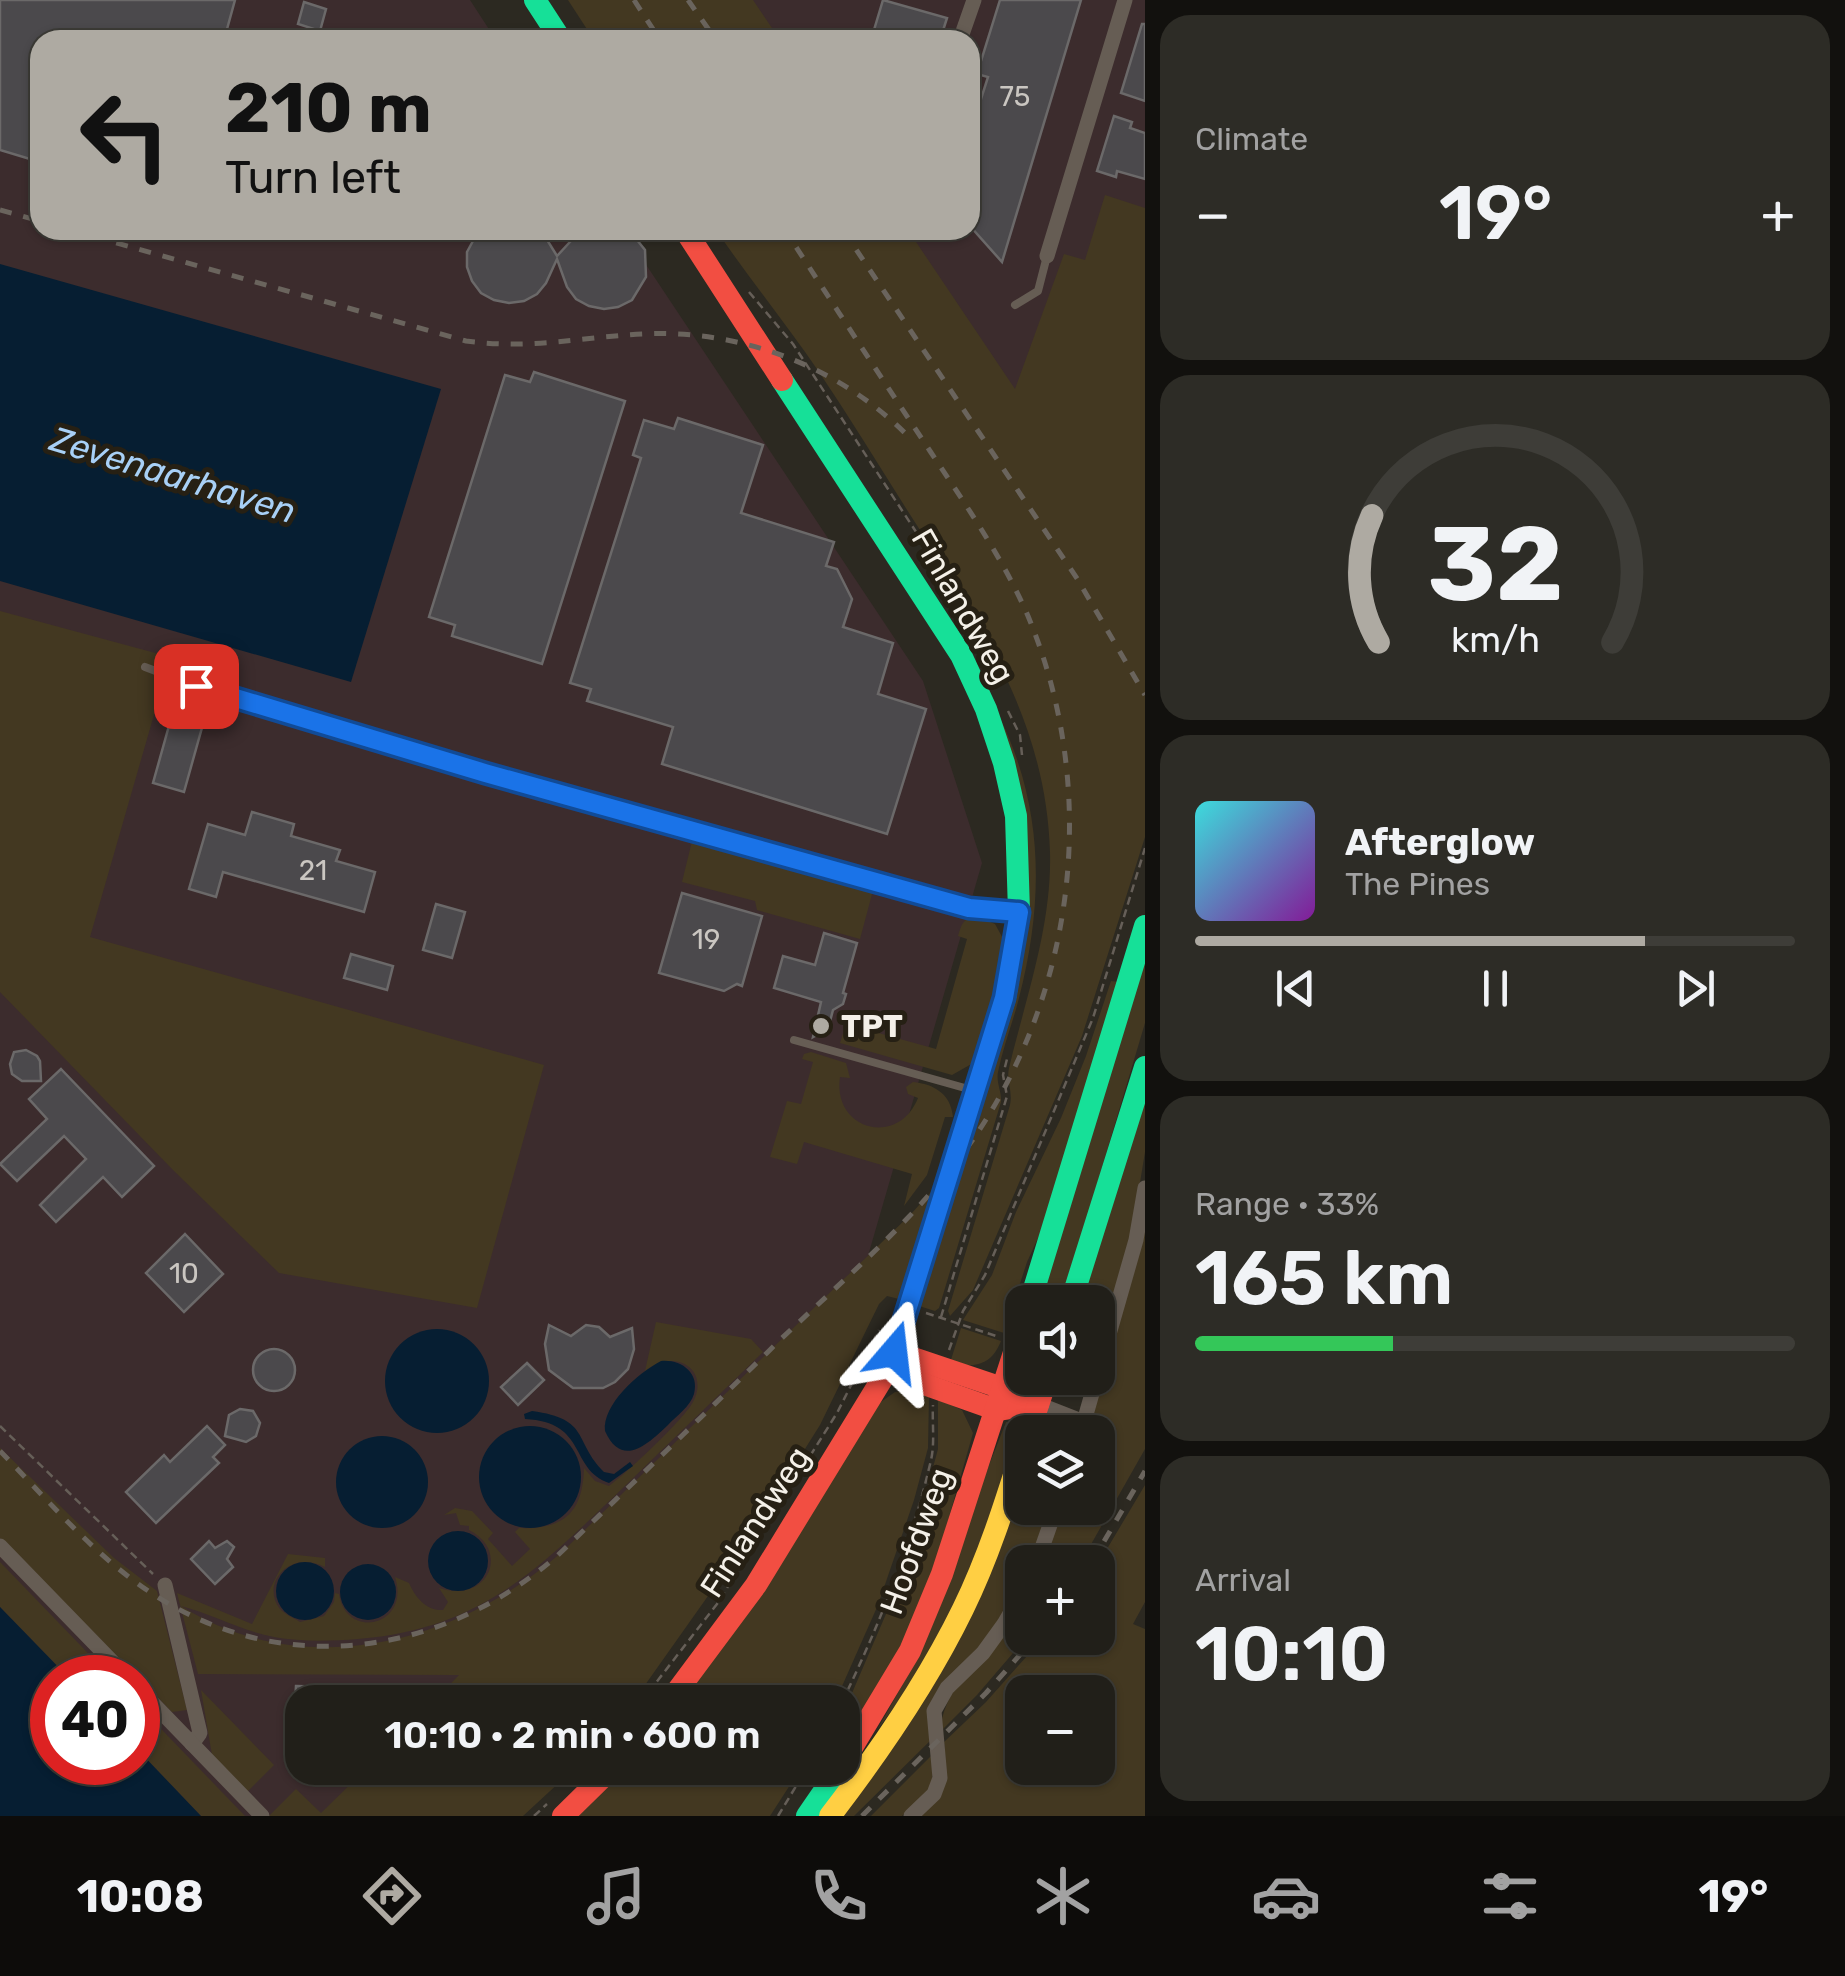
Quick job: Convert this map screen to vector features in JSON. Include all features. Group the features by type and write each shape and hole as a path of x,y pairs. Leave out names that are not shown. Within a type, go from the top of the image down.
{"street":[{"path":"534,0 554,30"},
{"path":"963,30 973,0"},
{"path":"1047,256 1125,0"},
{"name":"Finlandweg","path":"682,1685 756,1585 891,1362 1004,998 1019,912 1016,816 986,709 961,655 691,240"},
{"path":"1035,1285 1145,926"},
{"path":"1076,1285 1145,1067"},
{"path":"1086,1415 1136,1240 1145,1188"},
{"path":"891,1362 940,1379 997,1410 1038,1404"},
{"path":"940,1379 1004,1386 1060,1415"},
{"name":"Hoofdweg","path":"860,1734 910,1651 942,1574 1005,1383"},
{"path":"1034,1415 1041,1395"},
{"name":"Hoofdweg","path":"830,1816 893,1731 962,1610 1005,1501"},
{"path":"0,1546 106,1655"},
{"path":"165,1585 196,1708 200,1733 192,1744"},
{"path":"911,1816 934,1794 940,1778 934,1712 947,1688 983,1652 1005,1622"},
{"path":"160,1711 262,1816"},
{"path":"563,1816 595,1785"},
{"name":"Hoofdweg","path":"807,1816 828,1785"}],"lane":[{"path":"1014,305 1038,291 1047,256"},
{"path":"144,667 222,696 485,773 969,908 1019,912"},
{"path":"794,1040 976,1091"}],"path":[{"path":"850,1685 887,1600 916,1511 932,1456 940,1379 963,1311 985,1275 1094,1018 1145,848"},
{"path":"942,1317 1006,1100 1003,1075 1010,1045"},
{"path":"0,1426 165,1585"},
{"path":"778,1816 797,1785"}],"shaded area":[{"path":"0,0 470,0 490,30 30,30 30,240 630,240 923,681 982,863 852,1311 618,1685 285,1685 285,1785 545,1785 506,1816 141,1816 140,1785 160,1785 160,1655 30,1655 30,1672 0,1664"},
{"path":"568,0 753,0 773,30 588,30"},
{"path":"749,0 1145,0 1145,584 912,240 980,240 980,30 769,30"},
{"path":"1105,195 1145,208 1145,837 1082,1036 973,1290 950,1316 948,1311 1010,1105 1009,1068 1037,961 1050,880 1046,804 1022,715 983,632 819,372 723,240 915,240 1015,389 1064,254 1085,260"},
{"path":"0,611 159,654 155,676 164,680 90,937 544,1065 477,1308 279,1273 0,992"},
{"path":"1000,718 1025,786 1032,821 1036,891 1033,926 1019,998 998,1072 1001,1102 935,1311 919,1306 1016,976"},
{"path":"694,833 875,883 860,939 757,910 755,901 682,882"},
{"path":"976,916 995,924 1006,944 975,1062 952,1075 840,1043 846,1024 936,1049 967,939 958,936 959,932 966,920"},
{"path":"1145,956 1145,1023 1067,1285 1043,1285"},
{"path":"1111,981 1119,982 1050,1212 1020,1285 1005,1285 1004,1333 963,1320 992,1275 1086,1056"},
{"path":"811,1052 846,1063 850,1078 840,1077 840,1095 846,1110 868,1126 896,1123 909,1114 918,1098 908,1094 906,1087 913,1082 934,1088 949,1102 953,1117 945,1117 927,1175 904,1206 912,1174 804,1142 797,1164 770,1157 787,1101 801,1104 813,1062 802,1059"},
{"path":"1145,1090 1145,1152 1133,1225 1115,1293 1115,1285 1083,1285"},
{"path":"940,1182 899,1299 887,1296 879,1304 820,1425 749,1538 645,1685 449,1685 459,1675 198,1674 177,1593 252,1624 288,1554 325,1558 325,1567 300,1562 276,1580 275,1599 280,1609 300,1622 324,1616 335,1593 353,1618 376,1622 394,1607 395,1577 409,1583 426,1606 443,1610 448,1602 439,1588 470,1589 488,1573 491,1562 482,1539 469,1526 460,1525 456,1513 444,1515 455,1508 472,1511 493,1533 488,1539 512,1566 530,1549 515,1532 519,1528 548,1526 568,1515 580,1496 584,1468 595,1481 609,1486 688,1410 697,1380 687,1365 668,1361 645,1371 656,1322 751,1339 763,1352 566,1541 508,1589 476,1607 402,1633 316,1641 262,1634 181,1606 229,1630 278,1643 329,1647 379,1642 428,1630 476,1610 521,1584 562,1552"},
{"path":"1145,1208 1145,1449 1115,1502 1115,1415 1093,1415 1098,1395 1115,1395 1115,1335 1135,1264"},
{"path":"961,1328 1001,1341 992,1356 981,1363 950,1363"},
{"path":"906,1390 929,1396 928,1448 878,1605 843,1685 688,1685 878,1404 895,1392"},
{"path":"938,1399 962,1410 973,1433 929,1587 907,1637 860,1722 860,1685 855,1685 892,1600 938,1449"},
{"path":"1005,1425 1005,1481 979,1549 924,1662 877,1730 904,1682"},
{"path":"0,1448 114,1558 157,1591 187,1710 172,1712 160,1700 160,1655 116,1655 0,1538"},
{"path":"1145,1485 1145,1602 1133,1624 1145,1629 1145,1816 915,1816 943,1775 944,1742 1005,1681 1005,1785 1115,1785 1115,1675 1010,1675 1028,1655 1115,1655 1115,1545 1109,1545"},
{"path":"1005,1509 1005,1525 1045,1525 1039,1545 1005,1545 1005,1616 942,1689 932,1739 854,1816 838,1816 855,1785 860,1785 860,1776"},
{"path":"1056,1525 1102,1525 1091,1545 1048,1545"},
{"path":"0,1562 90,1655 47,1655 0,1607"},
{"path":"1005,1623 1005,1655 1011,1655 941,1731 950,1698"},
{"path":"201,1690 274,1765 245,1794 213,1761"},
{"path":"160,1728 245,1816 201,1816 160,1773"},
{"path":"933,1754 932,1786 902,1816 871,1816"},
{"path":"350,1785 557,1785 523,1816 269,1816 296,1789 321,1813"},
{"path":"606,1785 790,1785 770,1816 576,1816"}],"water":[{"name":"Zevenaarhaven","path":"0,264 441,389 351,682 0,581"},
{"path":"437,1329 457,1333 480,1352 489,1381 485,1401 466,1424 437,1433 417,1429 394,1410 385,1381 389,1361 408,1338"},
{"path":"661,1361 681,1365 691,1373 695,1386 692,1399 644,1445 627,1451 619,1449 605,1431 609,1411 632,1382"},
{"path":"532,1411 573,1426 604,1472 614,1474 630,1462 633,1466 609,1483 596,1476 559,1428 525,1419 524,1414"},
{"path":"530,1426 549,1430 566,1441 577,1458 581,1477 577,1496 566,1513 549,1524 530,1528 511,1524 494,1513 483,1496 479,1477 483,1458 494,1441 511,1430"},
{"path":"382,1436 400,1439 415,1449 425,1464 425,1500 415,1515 400,1525 382,1528 364,1525 349,1515 339,1500 336,1482 339,1464 349,1449 364,1439"},
{"path":"458,1531 479,1540 488,1561 479,1582 458,1591 437,1582 428,1561 437,1540"},
{"path":"305,1562 325,1571 334,1591 325,1611 305,1620 285,1611 276,1591 285,1571"},
{"path":"368,1564 388,1572 396,1592 388,1612 368,1620 348,1612 340,1592 348,1572"},
{"path":"0,1607 47,1655 30,1655 30,1785 160,1785 160,1773 201,1816 0,1816"}],"building":[{"path":"0,0 235,0 227,30 30,30 30,159 0,150"},
{"path":"883,0 947,18 943,30 874,30"},
{"path":"1000,0 1081,0 1002,262 980,237 980,102 988,77 980,75"},
{"path":"304,2 326,9 320,30 298,24"},
{"path":"1145,24 1145,101 1121,93"},
{"path":"1114,116 1132,122 1130,128 1145,133 1145,179 1117,171 1116,177 1097,171"},
{"path":"474,240 547,240 557,256 572,240 637,240 645,250 646,277 632,300 604,309 589,306 576,299 567,287 557,259 537,294 509,303 481,293 467,267 467,252"},
{"path":"534,372 625,401 542,664 452,636 455,625 429,617 505,375 530,382"},
{"path":"678,418 763,445 741,513 834,542 826,566 837,569 852,599 843,627 893,643 878,694 926,709 887,834 662,764 673,727 587,701 591,689 570,683 641,458 633,455 644,420 674,429"},
{"path":"179,690 210,699 184,792 153,783"},
{"path":"252,812 294,824 291,836 340,850 336,861 375,872 364,912 223,872 216,897 189,889 208,824 245,835"},
{"path":"682,893 762,916 742,986 737,984 724,991 659,973"},
{"path":"436,904 465,912 452,958 423,950"},
{"path":"824,933 857,943 843,1004 833,1010 828,1029 813,1037 821,1002 774,988 783,956 815,965"},
{"path":"351,954 393,966 387,990 344,978"},
{"path":"26,1050 40,1061 41,1081 22,1081 12,1074 14,1052"},
{"path":"61,1069 154,1166 122,1197 103,1177 56,1222 40,1205 86,1159 64,1136 17,1181 0,1164 47,1119 29,1099"},
{"path":"185,1234 223,1274 184,1312 146,1273"},
{"path":"549,1325 571,1336 586,1325 599,1327 610,1337 632,1328 634,1349 628,1369 603,1388 573,1388 549,1370 545,1344"},
{"path":"274,1349 289,1355 295,1370 289,1385 274,1391 259,1385 253,1370 259,1355"},
{"path":"527,1363 544,1380 518,1405 501,1387"},
{"path":"240,1409 253,1411 260,1423 256,1436 246,1442 225,1436 229,1415"},
{"path":"207,1426 225,1445 213,1457 219,1463 156,1523 126,1492 164,1455 170,1462"},
{"path":"209,1541 215,1548 227,1541 234,1547 227,1559 233,1567 215,1584 191,1559"}],"railway":[{"path":"634,0 654,30"},
{"path":"688,0 709,30"},
{"path":"0,210 30,218"},
{"path":"106,240 466,341 534,344 680,334 752,346 821,372 882,412 909,437"},
{"path":"0,1451 113,1564 156,1596 206,1622 257,1639 310,1646 362,1644 414,1634 465,1616 512,1590 557,1556 891,1236 951,1169 993,1108 1026,1043 1049,974 1064,903 1069,830 1065,758 1052,686 1028,616 995,552 792,240"},
{"path":"850,240 1078,580 1145,695"},
{"path":"1102,1545 1145,1471"},
{"path":"862,1816 1020,1655"}],"traffic: fast":[{"path":"535,0 554,30"},
{"path":"782,380 961,655 986,709 1004,763 1016,816 1019,912 1005,998 977,1086"},
{"path":"1035,1285 1145,926"},
{"path":"1076,1285 1145,1067"},
{"path":"807,1816 828,1785"}],"traffic: slow":[{"path":"830,1816 902,1716 934,1663 972,1590 1005,1502"}],"traffic: jam":[{"path":"691,240 782,380"},
{"path":"682,1685 756,1585 887,1371 977,1086"},
{"path":"895,1352 1005,1389"},
{"path":"887,1371 997,1410 1038,1404"},
{"path":"860,1734 910,1651 942,1574 1005,1380"},
{"path":"1035,1415 1041,1395"},
{"path":"563,1816 595,1785"}],"place":[{"name":"TPT","path":"821,1026"}],"route":[{"path":"196,686 485,773 969,908 1019,912 1004,998 894,1352"}]}
